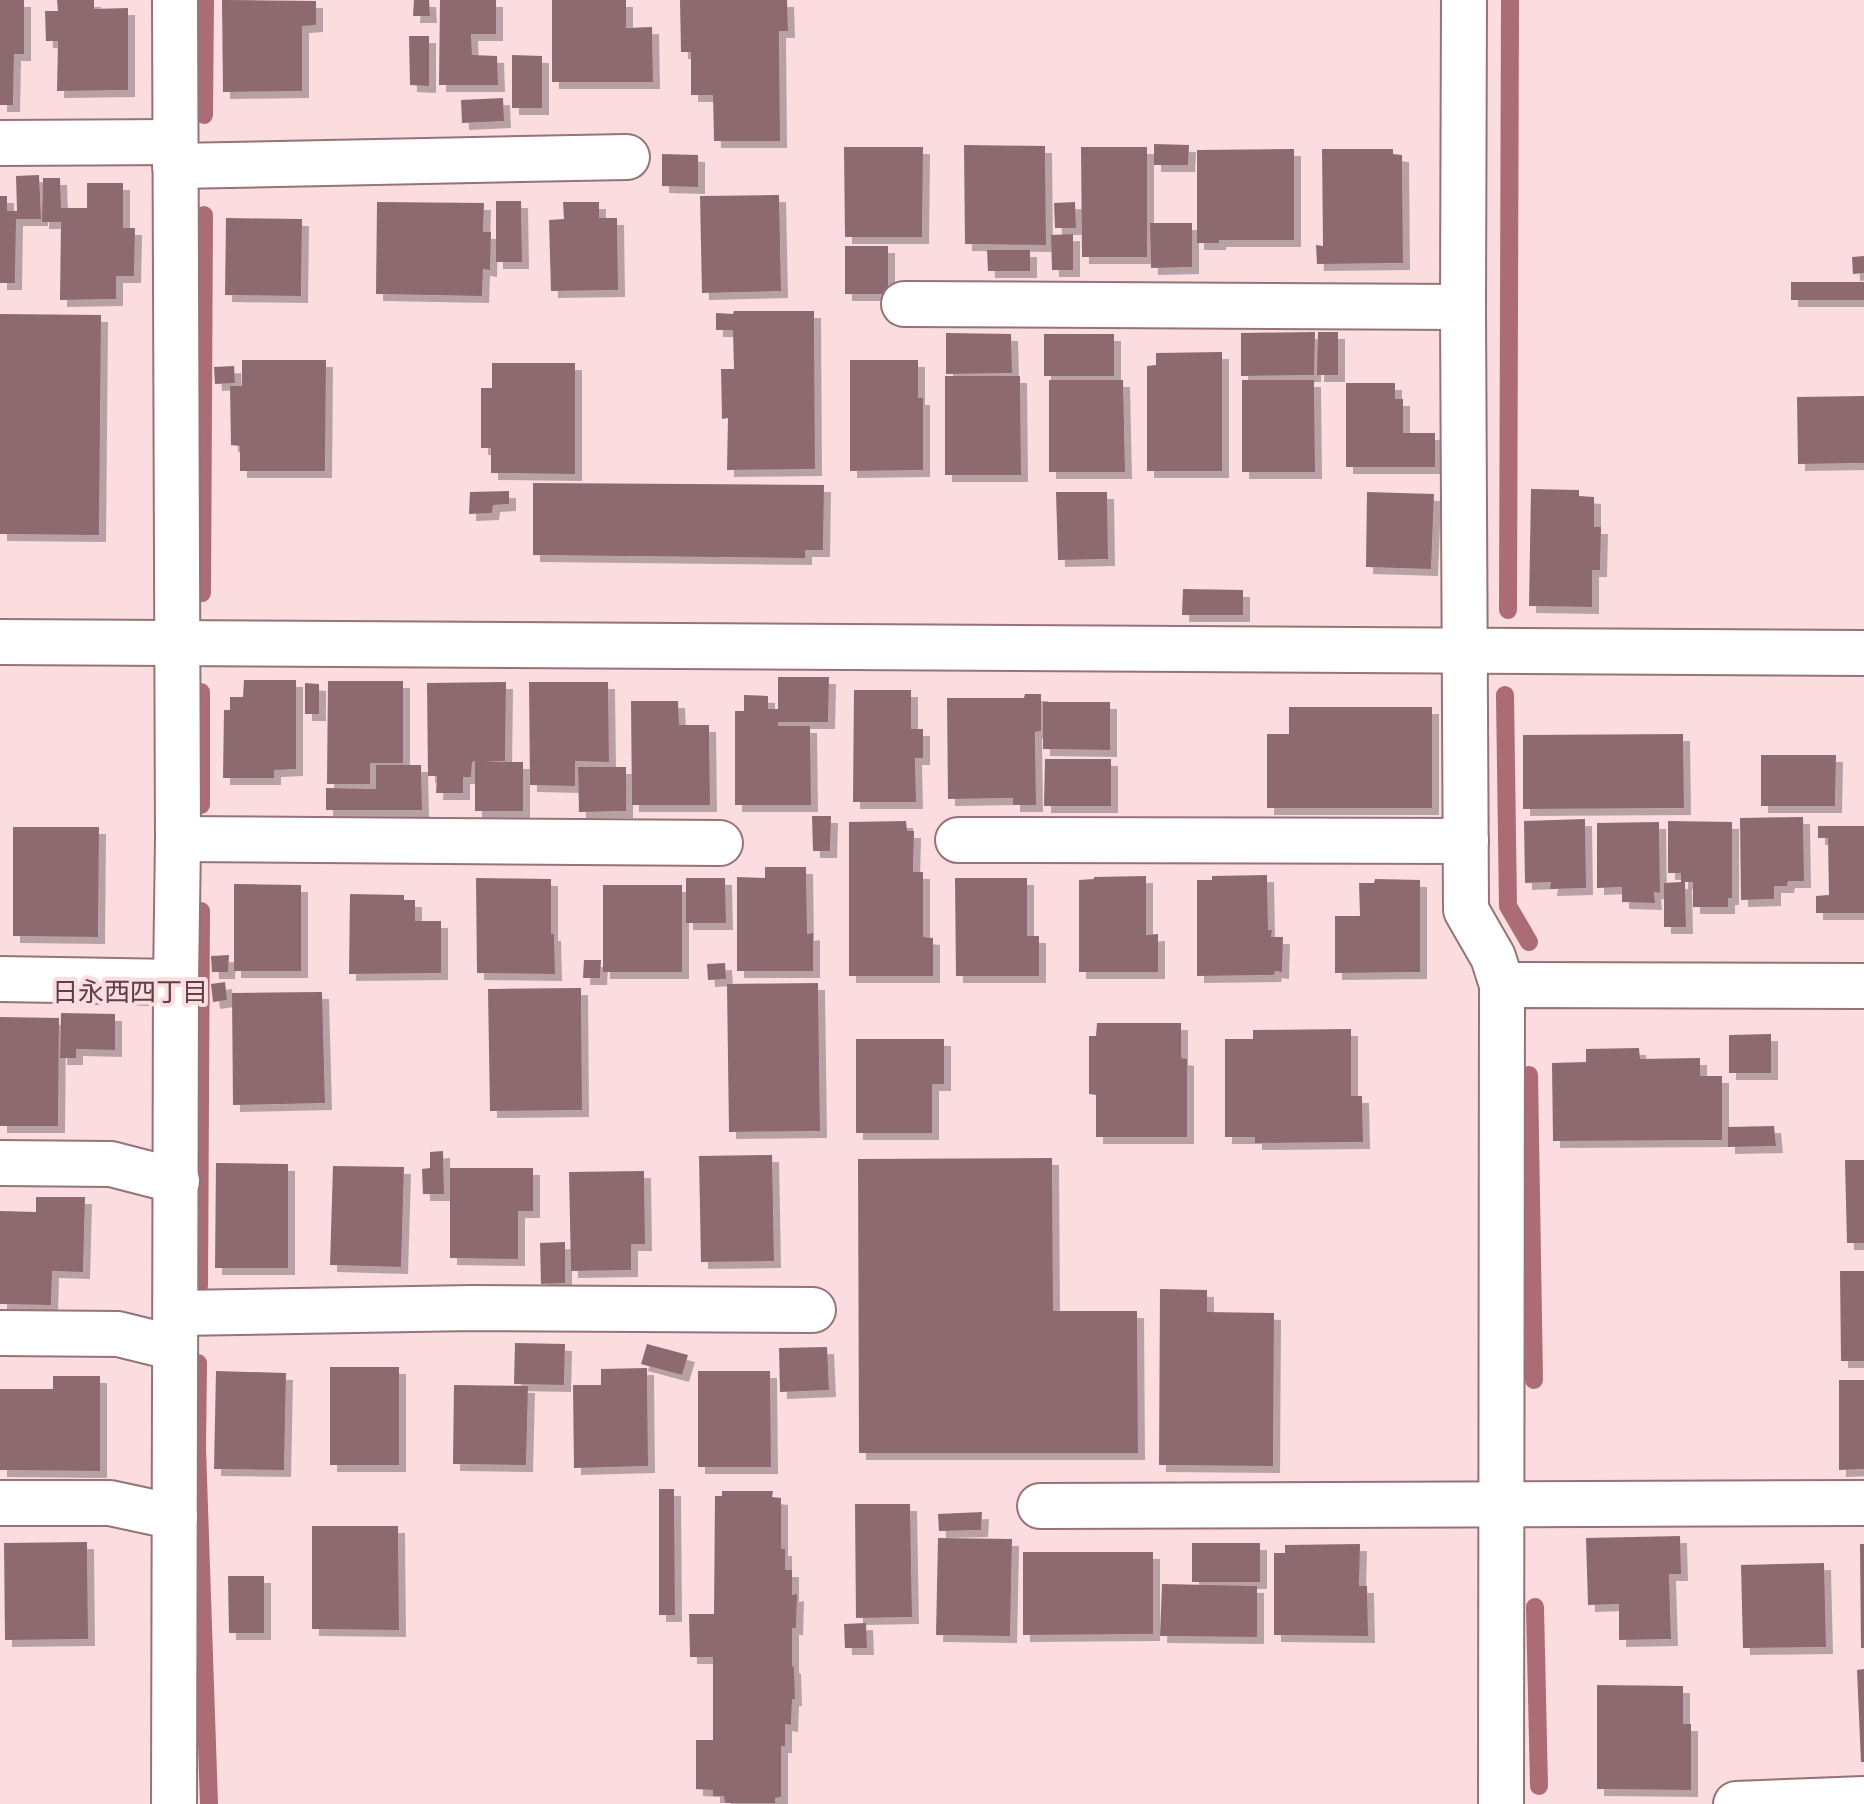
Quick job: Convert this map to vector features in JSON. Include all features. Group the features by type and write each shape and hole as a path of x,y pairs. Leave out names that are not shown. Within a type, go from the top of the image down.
{"street":[{"path":"174,1804 178,839 175,0"},
{"path":"1464,0 1466,910 1493,957 1502,985 1501,1804"},
{"path":"0,143 175,154 627,157"},
{"path":"904,304 1463,307"},
{"path":"0,642 1864,653"},
{"path":"178,839 720,843"},
{"path":"958,840 1466,841"},
{"path":"0,979 176,982"},
{"path":"1502,985 1864,986"},
{"path":"0,1163 111,1164 177,1181"},
{"path":"0,1333 176,1331 472,1308 813,1310"},
{"path":"0,1503 110,1503 175,1517"},
{"path":"1040,1506 1864,1503"},
{"path":"1736,1804 1864,1799"}],"building":[{"path":"0,0 24,0 24,54 14,54 13,105 0,105"},
{"path":"57,0 94,0 94,9 128,8 128,90 57,91 58,41 46,41 45,11 58,11"},
{"path":"222,0 316,1 316,25 302,26 302,91 223,92"},
{"path":"414,0 429,0 430,16 413,16"},
{"path":"440,0 496,0 496,34 471,34 472,55 497,56 498,85 439,85"},
{"path":"552,0 626,0 626,28 652,27 653,82 552,82"},
{"path":"680,0 787,0 788,31 779,31 780,141 714,141 713,95 691,95 691,52 681,52"},
{"path":"409,36 429,36 429,86 410,85"},
{"path":"512,55 542,56 542,108 512,108"},
{"path":"503,98 504,121 462,123 461,100"},
{"path":"1154,144 1189,145 1188,165 1154,165"},
{"path":"964,145 1045,146 1046,245 965,244"},
{"path":"844,147 923,147 922,237 845,237"},
{"path":"1081,147 1147,147 1147,257 1082,257"},
{"path":"1294,149 1294,240 1197,243 1197,150"},
{"path":"1322,149 1393,149 1393,154 1402,155 1403,263 1317,264 1316,245 1323,246"},
{"path":"662,154 698,155 698,187 662,186"},
{"path":"39,175 41,219 16,219 15,283 0,283 0,196 7,196 7,211 17,211 16,176"},
{"path":"43,178 60,178 61,208 87,208 87,183 123,183 123,228 135,228 134,276 116,276 116,299 60,300 61,222 42,222"},
{"path":"779,195 781,291 702,293 700,196"},
{"path":"496,201 521,201 522,262 496,262"},
{"path":"377,202 484,203 483,232 491,232 490,270 483,269 482,296 376,294"},
{"path":"563,202 599,202 599,218 617,218 618,290 551,291 549,220 564,219"},
{"path":"1075,202 1076,228 1055,228 1054,203"},
{"path":"226,218 302,219 301,296 225,295"},
{"path":"1150,223 1192,223 1192,267 1151,268"},
{"path":"1073,234 1073,270 1052,270 1051,235"},
{"path":"845,246 888,246 888,294 845,294"},
{"path":"987,250 1030,250 1030,271 988,271"},
{"path":"1864,256 1864,273 1853,274 1852,257"},
{"path":"1791,282 1864,282 1864,300 1791,300"},
{"path":"734,311 814,311 815,469 727,470 728,418 722,419 721,369 734,369 733,330 716,330 716,313 733,314"},
{"path":"0,314 101,315 99,535 0,534"},
{"path":"1315,332 1314,375 1241,376 1241,333"},
{"path":"1318,332 1338,332 1338,375 1317,375"},
{"path":"946,333 1011,334 1012,373 946,374"},
{"path":"1044,334 1114,334 1114,376 1044,376"},
{"path":"1222,352 1222,471 1147,471 1147,366 1156,365 1156,353"},
{"path":"242,360 326,360 325,471 240,471 240,446 231,445 230,386 242,386"},
{"path":"850,360 918,360 918,398 923,398 923,470 850,471"},
{"path":"492,363 575,363 575,474 491,473 491,448 481,448 481,388 492,388"},
{"path":"234,366 235,383 215,384 214,367"},
{"path":"945,376 1020,376 1021,475 945,475"},
{"path":"1049,380 1123,380 1125,472 1049,472"},
{"path":"1242,380 1314,380 1315,472 1242,472"},
{"path":"1346,383 1395,383 1395,399 1403,399 1403,433 1435,433 1435,467 1346,467"},
{"path":"1864,396 1864,463 1798,464 1797,397"},
{"path":"533,483 824,485 823,550 805,550 805,558 533,555"},
{"path":"1531,489 1579,490 1579,496 1594,497 1594,527 1601,527 1600,570 1592,570 1592,607 1529,606"},
{"path":"509,491 509,504 493,505 492,513 469,514 470,492"},
{"path":"1056,492 1107,492 1108,559 1058,560"},
{"path":"1367,492 1434,494 1431,569 1366,567"},
{"path":"1183,589 1243,590 1243,615 1182,615"},
{"path":"778,677 829,677 828,722 778,722 778,726 810,726 811,805 735,805 735,711 744,711 744,695 768,696 768,709 778,709"},
{"path":"244,680 296,680 296,769 274,770 274,778 223,778 224,710 230,710 230,697 243,697"},
{"path":"328,681 403,681 403,763 370,763 370,784 327,784"},
{"path":"506,682 505,761 483,762 523,762 523,811 475,811 475,761 472,762 471,777 463,777 463,793 436,793 437,776 428,776 427,683"},
{"path":"529,682 608,682 609,762 575,761 575,786 530,785"},
{"path":"305,683 319,684 319,714 305,714"},
{"path":"854,690 911,690 911,729 923,729 923,758 915,758 916,802 853,802"},
{"path":"1025,694 1041,694 1041,731 1035,732 1036,805 1013,805 1013,798 948,799 947,698 1024,698"},
{"path":"631,701 678,701 679,725 709,725 710,805 632,805"},
{"path":"1043,702 1110,702 1110,750 1043,749"},
{"path":"1289,707 1432,707 1432,808 1267,808 1267,734 1289,734"},
{"path":"1683,734 1684,808 1523,809 1523,735"},
{"path":"1761,755 1836,755 1835,806 1761,806"},
{"path":"1045,759 1111,759 1111,806 1044,806"},
{"path":"376,765 421,765 422,810 326,810 326,788 376,789"},
{"path":"578,767 626,767 626,811 579,812"},
{"path":"812,816 831,816 830,851 813,851"},
{"path":"1803,817 1804,881 1788,881 1787,886 1774,886 1774,899 1741,900 1740,818"},
{"path":"1585,819 1586,888 1550,889 1551,882 1525,883 1524,821"},
{"path":"906,821 907,831 914,831 913,872 923,872 923,937 933,938 933,976 849,976 849,822"},
{"path":"1668,821 1732,822 1732,898 1728,898 1728,907 1693,907 1693,882 1685,882 1686,927 1664,927 1664,883 1681,882 1681,873 1668,873"},
{"path":"1659,822 1660,893 1654,892 1655,903 1622,902 1622,887 1597,888 1597,823"},
{"path":"1818,826 1864,826 1864,913 1816,913 1816,896 1829,895 1828,838 1818,838"},
{"path":"13,827 99,827 98,937 13,936"},
{"path":"765,867 806,867 807,934 813,933 813,971 737,971 737,877 765,878"},
{"path":"1267,875 1268,930 1272,930 1271,937 1283,937 1282,972 1275,971 1274,975 1197,976 1197,880 1212,880 1212,876"},
{"path":"1146,876 1146,935 1158,934 1158,972 1079,972 1079,880"},
{"path":"476,878 551,879 555,974 477,973"},
{"path":"686,878 725,878 726,923 686,923"},
{"path":"955,878 1027,878 1027,936 1039,936 1039,976 956,976"},
{"path":"1375,879 1420,880 1420,972 1335,973 1335,916 1360,916 1359,883 1374,883"},
{"path":"234,884 301,885 301,971 234,971"},
{"path":"603,885 682,885 682,972 603,972"},
{"path":"350,894 404,895 404,900 415,900 415,921 441,921 441,973 349,974"},
{"path":"229,955 228,972 212,972 211,956"},
{"path":"584,960 601,960 600,978 583,978"},
{"path":"725,963 726,979 708,980 707,964"},
{"path":"225,982 227,1000 213,1002 211,984"},
{"path":"818,983 820,1131 729,1132 727,984"},
{"path":"581,988 582,1110 490,1111 488,989"},
{"path":"322,992 325,1103 233,1105 232,993"},
{"path":"61,1013 115,1014 115,1050 76,1049 76,1058 60,1058"},
{"path":"0,1017 59,1018 58,1126 0,1126"},
{"path":"1097,1023 1181,1023 1181,1058 1187,1059 1187,1137 1096,1137 1096,1095 1089,1094 1089,1036 1096,1036"},
{"path":"1351,1029 1351,1096 1362,1096 1363,1142 1255,1143 1255,1137 1225,1137 1225,1039 1253,1039 1253,1030"},
{"path":"1771,1034 1771,1073 1729,1073 1729,1035"},
{"path":"856,1039 944,1039 944,1084 932,1084 932,1133 856,1133"},
{"path":"1639,1048 1640,1059 1700,1058 1700,1076 1722,1076 1722,1140 1553,1141 1552,1063 1586,1062 1586,1049"},
{"path":"1774,1126 1776,1146 1728,1147 1728,1127"},
{"path":"443,1151 444,1194 423,1194 422,1169 430,1168 430,1152"},
{"path":"772,1155 774,1261 701,1262 699,1156"},
{"path":"1052,1158 1053,1311 1137,1311 1138,1453 859,1453 858,1159"},
{"path":"1845,1160 1864,1160 1864,1243 1847,1243"},
{"path":"216,1163 288,1164 288,1268 215,1268"},
{"path":"333,1166 404,1167 401,1267 330,1265"},
{"path":"450,1168 533,1168 533,1211 518,1211 518,1259 450,1258"},
{"path":"644,1171 645,1244 631,1244 631,1270 571,1271 569,1172"},
{"path":"36,1197 85,1197 83,1272 52,1271 51,1305 0,1304 0,1211 36,1212"},
{"path":"565,1242 565,1283 541,1284 540,1243"},
{"path":"1840,1271 1864,1271 1864,1361 1841,1361"},
{"path":"1160,1289 1207,1290 1207,1312 1274,1313 1273,1466 1159,1465"},
{"path":"515,1343 565,1344 564,1385 514,1384"},
{"path":"647,1344 688,1355 682,1375 641,1364"},
{"path":"827,1347 829,1390 780,1392 779,1348"},
{"path":"330,1367 399,1367 399,1465 330,1465"},
{"path":"647,1368 648,1466 574,1468 573,1385 601,1385 601,1369"},
{"path":"216,1371 286,1373 284,1470 214,1469"},
{"path":"698,1371 770,1371 771,1467 698,1467"},
{"path":"53,1376 100,1376 100,1471 0,1470 0,1389 53,1389"},
{"path":"1839,1380 1864,1380 1864,1469 1839,1470"},
{"path":"454,1385 528,1386 526,1465 453,1464"},
{"path":"659,1489 674,1489 675,1615 659,1615"},
{"path":"722,1491 773,1491 772,1497 781,1498 781,1549 785,1549 785,1570 792,1570 792,1595 797,1594 796,1628 792,1628 795,1699 792,1699 791,1725 785,1724 785,1746 781,1746 781,1797 775,1798 775,1803 725,1803 724,1796 713,1796 713,1790 696,1789 696,1740 713,1740 713,1657 690,1657 689,1614 714,1614 715,1496 722,1496"},
{"path":"855,1504 910,1504 912,1617 856,1618"},
{"path":"982,1512 981,1530 939,1531 938,1514"},
{"path":"312,1526 398,1526 399,1630 312,1629"},
{"path":"1680,1536 1681,1574 1669,1574 1671,1639 1619,1640 1619,1604 1588,1605 1586,1538"},
{"path":"938,1538 1012,1539 1010,1636 936,1635"},
{"path":"87,1542 88,1639 5,1640 4,1543"},
{"path":"1192,1543 1260,1543 1260,1582 1192,1582"},
{"path":"1360,1544 1359,1586 1367,1586 1368,1636 1274,1635 1274,1553 1285,1553 1285,1545"},
{"path":"1860,1544 1864,1544 1864,1648 1861,1648"},
{"path":"1023,1552 1153,1552 1153,1634 1023,1635"},
{"path":"1824,1563 1826,1647 1743,1648 1741,1565"},
{"path":"228,1576 264,1576 264,1633 229,1633"},
{"path":"1162,1584 1257,1586 1257,1637 1160,1636"},
{"path":"866,1623 867,1648 845,1648 844,1624"},
{"path":"1864,1669 1864,1762 1861,1762 1857,1670"},
{"path":"1597,1685 1683,1686 1683,1724 1691,1724 1691,1790 1597,1789"}],"waterway":[{"path":"204,115 205,0"},
{"path":"1508,610 1510,0"},
{"path":"202,593 204,215"},
{"path":"201,692 201,805"},
{"path":"1505,695 1508,906 1529,942"},
{"path":"199,1286 201,911"},
{"path":"1529,1075 1534,1380"},
{"path":"198,1363 197,1448 209,1804"},
{"path":"1535,1607 1539,1786"}],"district":[{"name":"日永西四丁目","path":"130,991"}]}
